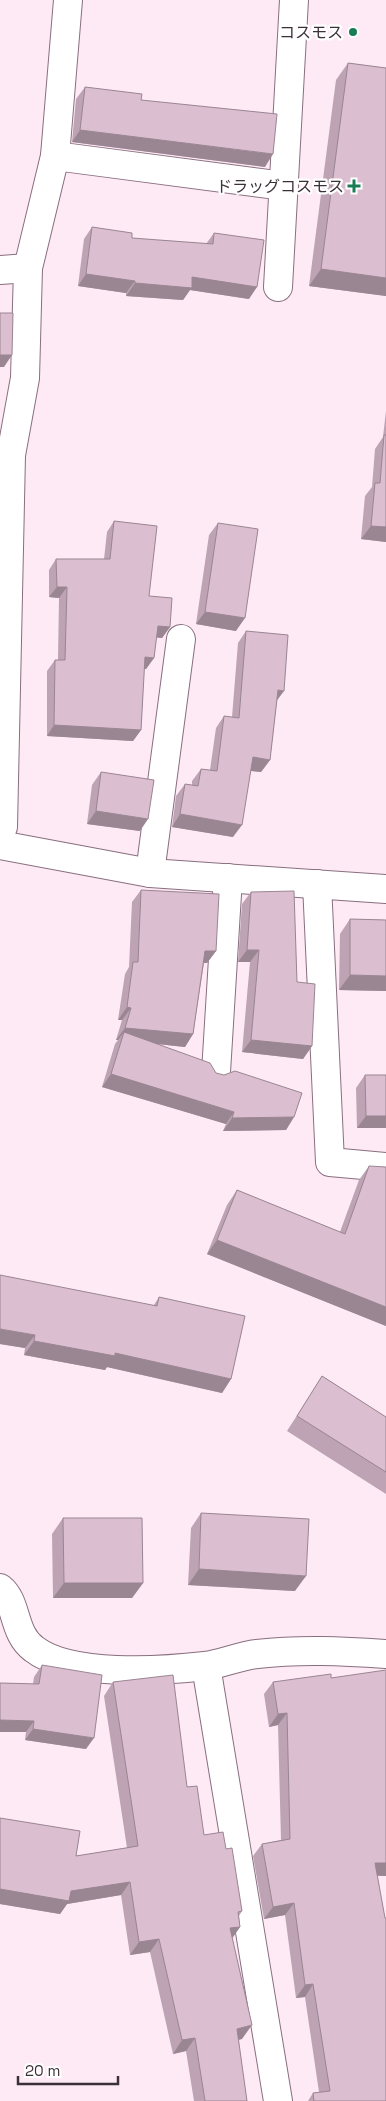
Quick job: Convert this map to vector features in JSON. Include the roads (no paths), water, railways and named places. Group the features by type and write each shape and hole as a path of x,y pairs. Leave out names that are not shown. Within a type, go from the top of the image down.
{"street":[{"path":"0,833 3,827 11,455 25,378 28,268 55,156 68,0"},
{"path":"278,287 294,0"},
{"path":"55,156 284,186"},
{"path":"0,270 28,268"},
{"path":"150,873 181,639"},
{"path":"0,845 150,873 386,889"},
{"path":"216,1072 228,878"},
{"path":"317,884 330,1162 386,1167"},
{"path":"0,1588 8,1594 17,1628 33,1649 63,1664 108,1671 206,1666 256,1654 329,1651 386,1654"},
{"path":"206,1666 278,2101"}],"place":[{"name":"コスモス","path":"353,32"},
{"name":"ドラッグコスモス","path":"354,186"}]}
